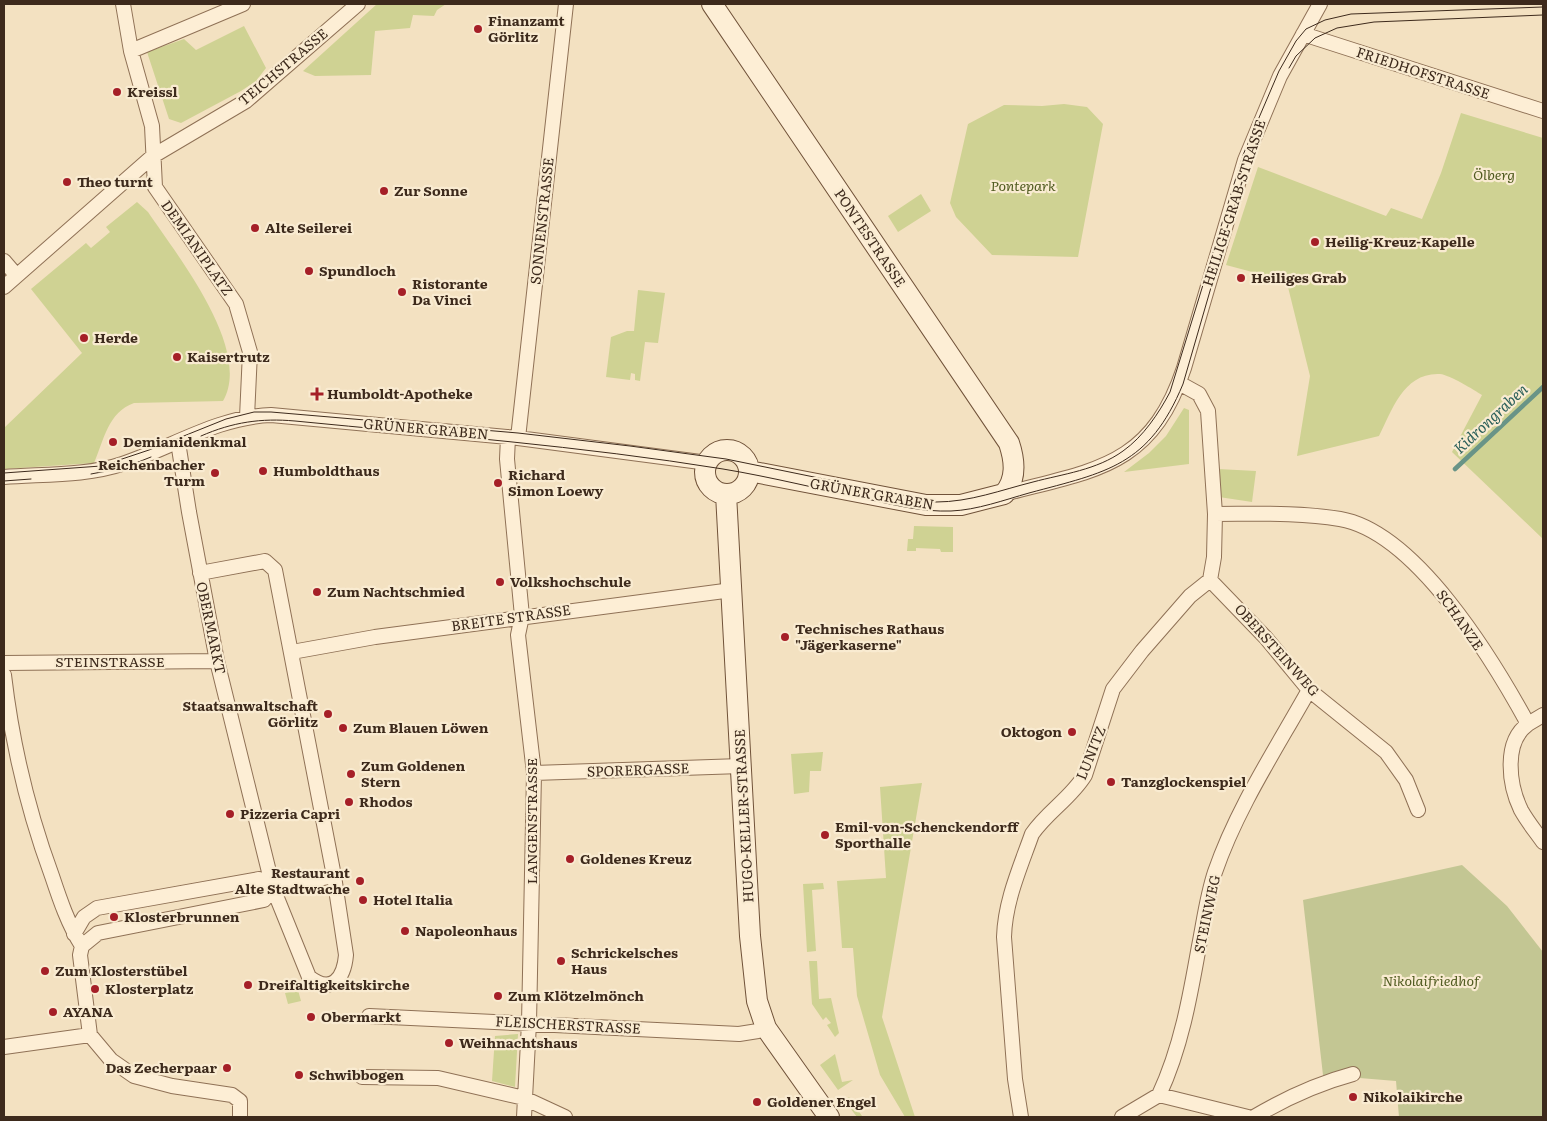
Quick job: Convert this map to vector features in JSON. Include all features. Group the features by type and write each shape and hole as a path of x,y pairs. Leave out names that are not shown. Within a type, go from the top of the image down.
{"street":[{"name":"DEMIANIPLATZ","path":"122,4 131,51 152,126 155,187 236,304 250,352 247,417"},
{"path":"131,51 244,4"},
{"name":"TEICHSTRASSE","path":"153,156 246,101 358,4"},
{"name":"SONNENSTRASSE","path":"513,437 566,4"},
{"name":"PONTESTRASSE","path":"712,4 1009,443 1014,457 1009,486"},
{"name":"HEILIGE-GRAB-STRASSE","path":"1009,486 1102,468 1118,460 1136,446 1155,426 1169,405 1179,383 1245,160 1280,76 1320,4"},
{"name":"FRIEDHOFSTRASSE","path":"1303,34 1543,111"},
{"path":"4,286 153,156"},
{"path":"4,261 16,275"},
{"path":"1179,383 1194,390 1204,401 1208,411 1215,514 1214,557 1210,580"},
{"name":"GRÜNER GRABEN","path":"4,477 100,470 150,454 224,423 247,417 270,415 513,437 708,463"},
{"name":"LANGENSTRASSE","path":"513,437 508,460 522,616 518,635 534,773 529,1023 524,1117"},
{"name":"OBERMARKT","path":"178,442 200,573 217,661 274,888 309,977 315,982 331,984 341,977 345,968 346,955 334,876 275,570 269,562 262,562 200,573"},
{"path":"729,451 742,456 749,471 748,480 742,489 726,494 720,493 710,485 706,473 708,463 716,454 729,451"},
{"name":"GRÜNER GRABEN","path":"749,471 926,505 961,505 1009,486"},
{"name":"HUGO-KELLER-STRASSE","path":"726,494 752,961 757,1000 766,1028 829,1117"},
{"name":"SCHANZE","path":"1215,514 1276,514 1340,519 1374,532 1396,546 1442,592 1512,695 1528,724"},
{"name":"LUNITZ","path":"1020,1117 1004,937 1007,908 1032,834 1038,825 1078,787 1085,775 1113,689 1190,596 1210,580"},
{"name":"OBERSTEINWEG","path":"1210,580 1266,638 1309,690 1386,752 1406,780 1418,810"},
{"name":"BREITE STRASSE","path":"292,652 375,637 522,616 732,590"},
{"name":"STEINSTRASSE","path":"4,663 217,661"},
{"path":"4,675 9,719 39,840 74,934 82,946"},
{"name":"STEINWEG","path":"1159,1096 1173,1066 1192,988 1207,898 1215,871 1244,807 1309,690"},
{"path":"1543,715 1520,730 1515,738 1511,766 1512,786 1522,811 1543,842"},
{"name":"SPORERGASSE","path":"534,773 741,766"},
{"path":"240,1117 242,1105 236,1097 172,1086 134,1076 111,1060 90,1035 80,955 82,946 98,933 264,900 274,888 334,876"},
{"path":"74,934 84,917 97,908 259,879 274,888"},
{"name":"FLEISCHERSTRASSE","path":"369,1016 739,1034 766,1028"},
{"path":"4,1046 90,1035"},
{"path":"1254,1117 1293,1094 1314,1085 1353,1074"},
{"path":"362,1078 438,1078 524,1098 565,1117"},
{"path":"1122,1117 1159,1096 1248,1117"}],"green space":[{"path":"377,4 446,4 437,10 434,16 413,15 410,28 375,31 371,75 315,76 303,71"},
{"path":"244,26 266,68 256,81 181,123 169,119 147,52 184,39 196,50"},
{"name":"Pontepark","path":"1064,104 1087,107 1103,124 1078,257 992,255 956,217 950,203 968,124 1004,105 1042,106"},
{"name":"Ölberg","path":"1461,113 1543,138 1543,539 1452,452 1482,395 1450,377 1440,374 1428,375 1417,379 1408,386 1395,404 1379,436 1297,456 1310,376 1285,275 1275,278 1226,265 1258,167 1386,216 1391,208 1422,219 1441,173"},
{"path":"921,194 931,211 898,232 888,216"},
{"path":"137,202 148,212 176,252 207,303 220,329 228,355 230,380 223,401 134,403 125,407 113,420 104,436 94,463 4,469 4,428 82,353 31,289 86,243 91,248 110,232 106,227"},
{"path":"638,290 665,293 658,343 645,342 640,381 635,380 635,374 631,373 630,380 606,377 611,337 627,331 634,331"},
{"path":"1184,408 1189,410 1189,464 1124,472 1149,453 1166,436"},
{"path":"1218,469 1256,471 1252,502 1219,497"},
{"path":"914,526 953,527 953,552 941,552 940,549 916,548 916,551 907,551 908,539 913,539"},
{"path":"823,752 821,771 810,771 809,792 794,794 791,754"},
{"path":"922,783 882,1017 915,1117 905,1117 880,1075 857,996 853,948 842,948 837,881 886,878 880,787"},
{"name":"Nikolaifriedhof","path":"1462,865 1507,906 1543,952 1543,1117 1399,1117 1396,1081 1323,1075 1303,900"},
{"path":"823,883 824,889 812,890 816,951 807,952 803,884"},
{"path":"809,961 817,961 819,999 831,998 839,1033 835,1037 827,1025 831,1023 826,1017 823,1020 812,1004"},
{"path":"298,990 301,1001 288,1004 285,993"},
{"path":"518,1034 515,1087 492,1081 495,1036"},
{"path":"835,1054 842,1082 853,1080 838,1090 820,1065"},
{"path":"849,1097 862,1116 857,1117 844,1100"}],"waterway":[{"name":"Kidrongraben","path":"1455,469 1543,387"}],"tram line":[{"path":"4,473 101,466 149,450 226,419 254,412 518,433 630,446 726,459 936,502 973,498 1080,471 1113,457 1137,439 1150,424 1170,392 1243,155 1279,71 1296,41 1306,29 1325,20 1351,14 1543,7"},
{"path":"1289,68 1296,56 1315,38 1337,28 1374,22 1543,15"},
{"path":"201,436 224,427 247,422 270,420 295,421 509,442 670,461 723,469 919,509 951,511 981,507 1103,471 1140,449 1156,433 1170,411 1183,384 1239,191"},
{"path":"91,474 123,468 151,457"},
{"path":"4,481 31,479"}],"place":[{"name":"Finanzamt Görlitz","path":"478,29"},
{"name":"Kreissl","path":"117,92"},
{"name":"Theo turnt","path":"67,182"},
{"name":"Zur Sonne","path":"384,191"},
{"name":"Alte Seilerei","path":"255,228"},
{"name":"Heilig-Kreuz-Kapelle","path":"1315,242"},
{"name":"Spundloch","path":"309,271"},
{"name":"Heiliges Grab","path":"1241,278"},
{"name":"Ristorante Da Vinci","path":"402,292"},
{"name":"Herde","path":"84,338"},
{"name":"Kaisertrutz","path":"177,357"},
{"name":"Humboldt-Apotheke","path":"317,394"},
{"name":"Demianidenkmal","path":"113,442"},
{"name":"Humboldthaus","path":"263,471"},
{"name":"Reichenbacher Turm","path":"215,473"},
{"name":"Richard Simon Loewy","path":"498,483"},
{"name":"Volkshochschule","path":"500,582"},
{"name":"Zum Nachtschmied","path":"317,592"},
{"name":"Technisches Rathaus \"Jägerkaserne\"","path":"785,637"},
{"name":"Staatsanwaltschaft Görlitz","path":"328,714"},
{"name":"Zum Blauen Löwen","path":"343,728"},
{"name":"Oktogon","path":"1072,732"},
{"name":"Zum Goldenen Stern","path":"351,774"},
{"name":"Tanzglockenspiel","path":"1111,782"},
{"name":"Rhodos","path":"349,802"},
{"name":"Pizzeria Capri","path":"230,814"},
{"name":"Emil-von-Schenckendorff Sporthalle","path":"825,835"},
{"name":"Goldenes Kreuz","path":"570,859"},
{"name":"Restaurant Alte Stadtwache","path":"360,881"},
{"name":"Hotel Italia","path":"363,900"},
{"name":"Klosterbrunnen","path":"114,917"},
{"name":"Napoleonhaus","path":"405,931"},
{"name":"Schrickelsches Haus","path":"561,961"},
{"name":"Zum Klosterstübel","path":"45,971"},
{"name":"Dreifaltigkeitskirche","path":"248,985"},
{"name":"Klosterplatz","path":"95,989"},
{"name":"Zum Klötzelmönch","path":"498,996"},
{"name":"AYANA","path":"53,1012"},
{"name":"Obermarkt","path":"311,1017"},
{"name":"Weihnachtshaus","path":"449,1043"},
{"name":"Das Zecherpaar","path":"227,1068"},
{"name":"Schwibbogen","path":"299,1075"},
{"name":"Nikolaikirche","path":"1353,1097"},
{"name":"Goldener Engel","path":"757,1102"}]}
